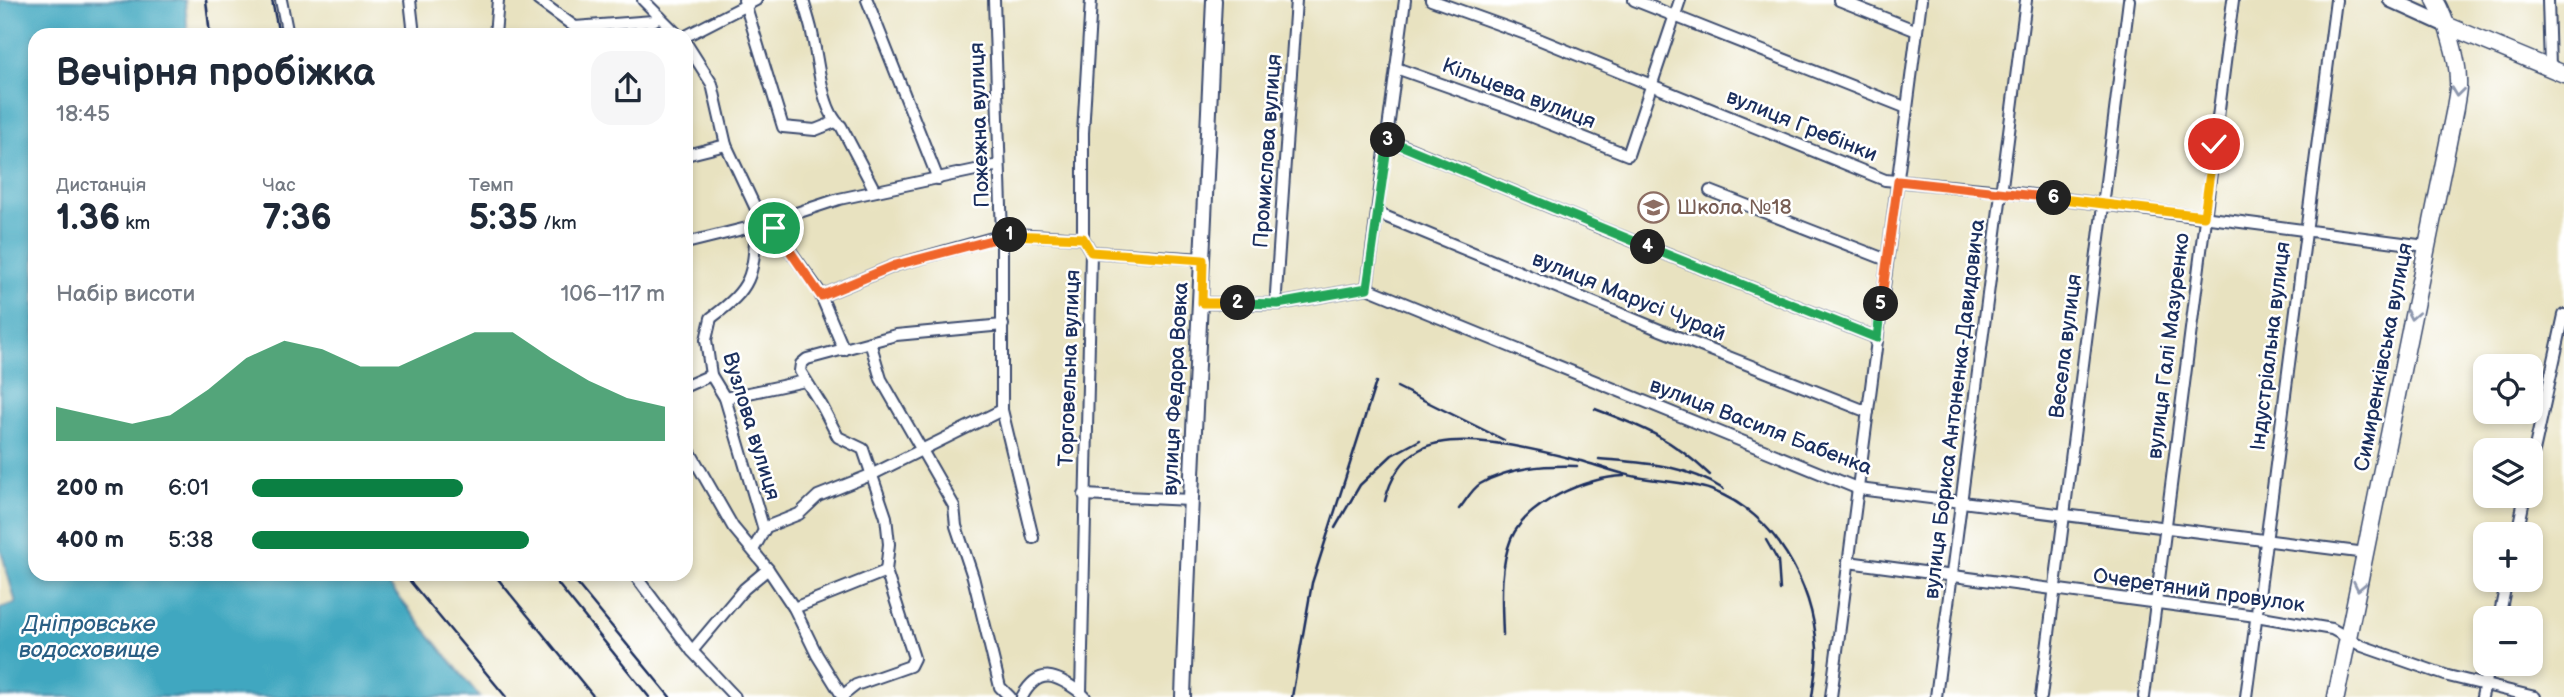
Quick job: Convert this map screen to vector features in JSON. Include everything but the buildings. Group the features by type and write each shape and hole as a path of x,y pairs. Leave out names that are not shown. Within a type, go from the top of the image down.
{"main road":[{"name":"Симиренківська вулиця","path":"2336,697 2459,82 2446,25 2435,0"},
{"path":"2446,25 2557,70"}],"street":[{"path":"281,0 287,28"},
{"path":"410,0 413,28"},
{"path":"496,28 499,0"},
{"path":"538,0 575,27 653,21 660,17"},
{"path":"643,0 671,28"},
{"path":"803,0 813,33 825,96 835,122 841,126 875,191"},
{"path":"867,0 938,179"},
{"name":"Пожежна вулиця","path":"994,0 1002,236 1002,410 1032,538"},
{"name":"Торговельна вулиця","path":"1083,695 1084,495 1091,252 1083,238 1083,133 1091,0"},
{"name":"вулиця Федора Вовка","path":"1183,697 1214,0"},
{"name":"Промислова вулиця","path":"1278,304 1276,292 1296,0"},
{"path":"1202,303 1278,304 1367,288 1405,0"},
{"name":"вулиця Гребінки","path":"1431,0 1531,36 1885,180 2002,191 2426,246"},
{"path":"1634,0 1907,108"},
{"path":"1653,85 1681,0"},
{"path":"1839,0 1917,32"},
{"path":"1830,697 1921,0"},
{"name":"вулиця Бориса Антоненка-Давидовича","path":"1936,697 2026,0"},
{"name":"Весела вулиця","path":"2041,697 2129,0"},
{"name":"вулиця Галі Мазуренко","path":"2144,697 2233,0"},
{"name":"Індустріальна вулиця","path":"2245,697 2336,0"},
{"path":"2391,0 2446,25"},
{"path":"2548,0 2557,70"},
{"path":"693,32 749,2 783,127 815,130 835,122"},
{"path":"693,54 712,84 726,145 760,225"},
{"name":"Кільцева вулиця","path":"1396,68 1512,109 1628,155 1653,85"},
{"path":"1387,139 1877,338"},
{"path":"693,153 726,145"},
{"path":"693,241 760,225 839,199 999,165"},
{"path":"1710,191 1887,260"},
{"name":"вулиця Марусі Чурай","path":"1377,213 1660,330 1868,412"},
{"path":"760,225 774,228 821,296 844,350"},
{"name":"Вузлова вулиця","path":"760,225 754,265 746,284 737,299 711,318 706,340 711,375 725,398 764,530"},
{"path":"821,296 896,265 1002,236 1013,234 1083,238"},
{"path":"1091,252 1203,260"},
{"name":"вулиця Василя Бабенка","path":"1367,288 1859,489 2366,553"},
{"path":"2537,438 2564,315"},
{"path":"693,457 733,527 768,569 794,608 817,655 843,696 856,685 907,667 914,661 886,571 889,544 887,517 873,474 863,449 838,437 822,405 800,371 803,361 896,335 1003,325"},
{"path":"870,342 881,379 954,506 956,526 1000,687 1010,697"},
{"path":"693,383 711,375"},
{"path":"725,398 805,381"},
{"path":"753,550 769,525 799,514 818,495 873,474 1002,410"},
{"path":"1084,495 1190,500"},
{"name":"Очеретяний провулок","path":"1848,562 2332,629 2347,639 2448,676 2535,697"},
{"path":"692,651 744,589 768,569"},
{"path":"794,608 886,571"},
{"path":"639,581 692,651 735,697"},
{"path":"2482,697 2486,676"},
{"path":"1022,697 1030,685 1045,677 1063,679 1083,695"}],"water":[{"name":"Дніпровське водосховище","path":"0,0 185,0 187,28 28,28 28,581 386,581 480,697 0,697 0,608 16,603 0,547"}],"railway":[{"path":"206,0 209,28"},
{"path":"272,0 278,28"},
{"path":"1292,697 1312,583 1376,382"},
{"path":"1397,387 1504,440"},
{"path":"1595,409 1656,435 1696,462 1710,475"},
{"path":"1335,528 1360,485 1392,455 1420,440"},
{"path":"1385,501 1397,472 1412,454 1435,444 1455,441 1522,447 1632,476 1711,490 1754,515 1772,533 1799,576 1814,624 1817,649 1812,697"},
{"path":"1599,459 1678,470 1694,474 1723,489"},
{"path":"1459,509 1477,486 1491,478 1540,467 1577,466"},
{"path":"1503,635 1502,586 1505,562 1511,539 1519,526 1530,514 1559,494 1593,481 1624,476"},
{"path":"1766,540 1778,561 1780,590"},
{"path":"410,581 506,697"},
{"path":"500,581 594,697"},
{"path":"556,581 649,697"},
{"path":"575,581 670,697"}],"place":[{"name":"Школа №18","path":"1654,207"}],"route":[{"path":"774,228 821,296 896,265 1013,234 1083,238 1091,252 1203,260 1202,303 1278,304 1367,288 1387,139 1877,338 1898,181 2204,216 2214,144"}]}
